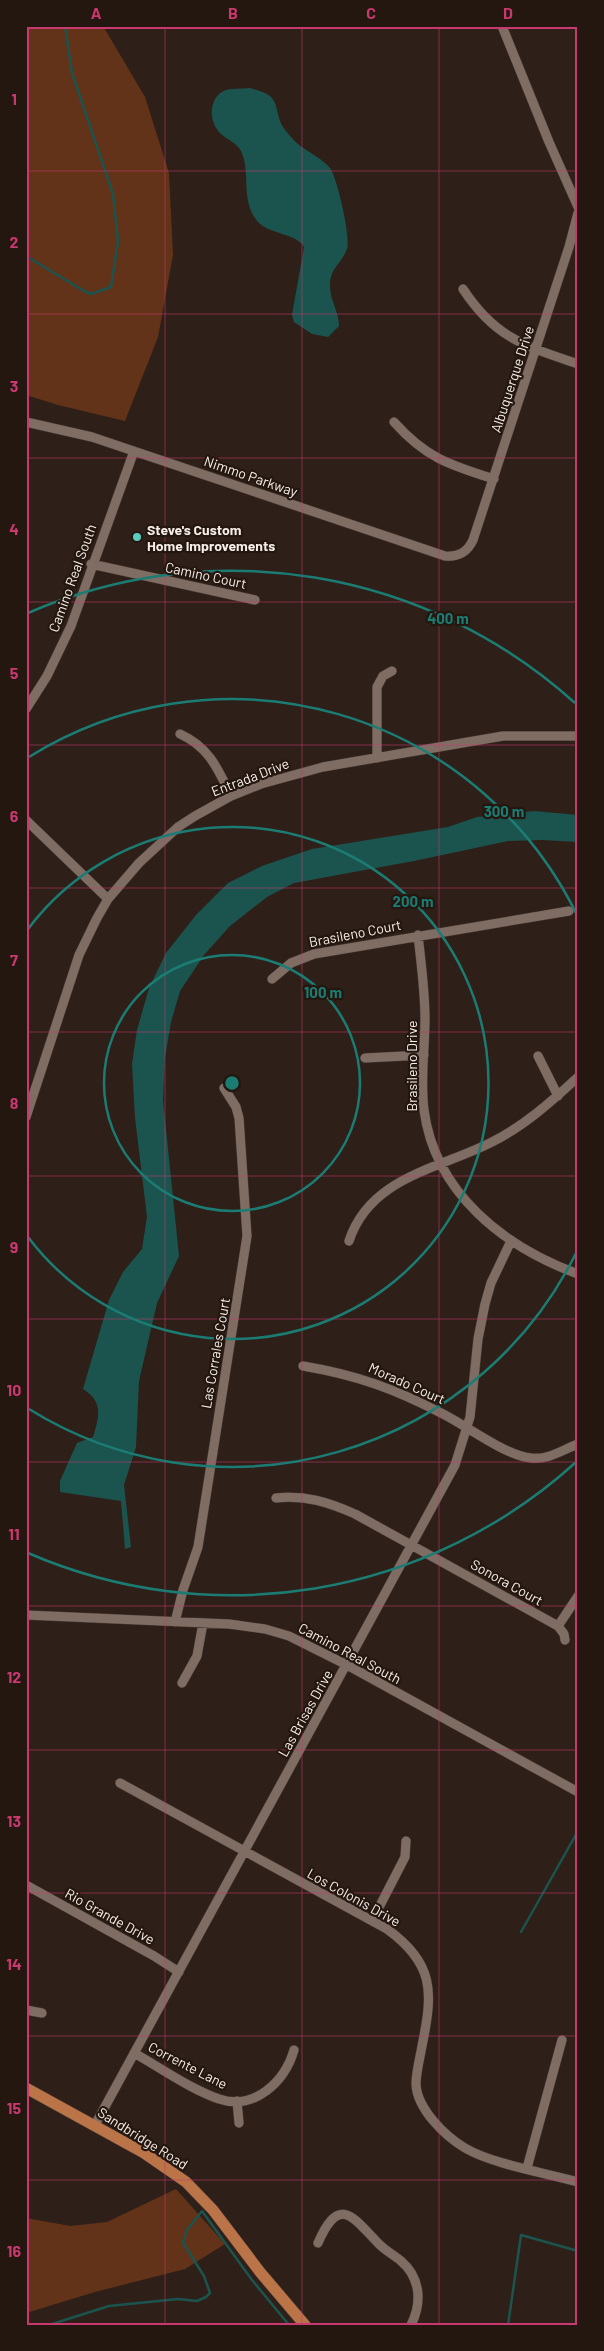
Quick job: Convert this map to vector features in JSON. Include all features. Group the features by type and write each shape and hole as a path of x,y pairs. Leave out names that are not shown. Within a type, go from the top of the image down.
{"main road":[{"name":"Sandbridge Road","path":"26,2088 157,2161 193,2189 213,2210 243,2251 305,2325"}],"street":[{"path":"502,26 549,142 578,207"},
{"name":"Albuquerque Drive","path":"466,551 473,540 494,479 578,213"},
{"path":"463,289 476,310 491,325 510,338 536,350 578,364"},
{"name":"Nimmo Parkway","path":"26,422 68,430 134,451 444,556 457,556 466,551"},
{"path":"394,422 411,441 425,452 442,461 494,479"},
{"name":"Camino Real South","path":"26,710 61,648 134,451"},
{"name":"Camino Court","path":"91,564 256,600"},
{"path":"377,758 377,687 383,676 392,671"},
{"path":"180,734 201,745 209,754 231,796"},
{"name":"Entrada Drive","path":"26,1116 79,955 88,934 108,899 139,863 178,827 231,796 292,774 503,736 578,736"},
{"path":"26,820 108,899"},
{"name":"Brasileno Court","path":"272,979 291,963 314,954 418,935 569,912"},
{"name":"Brasileno Drive","path":"418,935 423,986 424,1110 431,1139 441,1164 468,1204 489,1225 511,1241 578,1274"},
{"path":"365,1058 424,1055"},
{"path":"538,1056 558,1096"},
{"path":"349,1241 359,1218 370,1204 399,1183 466,1154 512,1131 558,1096 578,1078"},
{"name":"Las Corrales Court","path":"175,1622 183,1590 198,1547 247,1236 239,1118 236,1107 224,1088"},
{"name":"Las Brisas Drive","path":"95,2125 347,1665 454,1465 467,1428 480,1322 491,1283 511,1241"},
{"name":"Morado Court","path":"303,1366 339,1372 380,1384 519,1456 532,1458 554,1455 578,1444"},
{"name":"Sonora Court","path":"276,1498 307,1498 328,1502 355,1514 558,1626"},
{"path":"565,1640 564,1634 558,1626 578,1596"},
{"name":"Camino Real South","path":"26,1615 203,1623 249,1626 273,1631 304,1642 578,1792"},
{"path":"182,1683 197,1656 203,1623"},
{"name":"Los Colonis Drive","path":"120,1783 372,1921 402,1940 414,1953 425,1974 429,1994 429,2010 416,2082 426,2109 445,2133 466,2149 480,2156 578,2182"},
{"path":"372,1921 405,1857 406,1841"},
{"name":"Rio Grande Drive","path":"26,1885 154,1956 179,1972"},
{"path":"26,2010 42,2013"},
{"path":"527,2168 562,2040"},
{"name":"Corrente Lane","path":"134,2053 219,2099 237,2101 259,2095 278,2082 290,2065 294,2050"},
{"path":"237,2101 239,2123"},
{"path":"318,2242 327,2224 335,2217 348,2215 359,2222 378,2243 402,2262 413,2275 417,2285 418,2305 411,2325"}],"shaded area":[{"path":"26,26 103,26 145,97 169,173 173,255 158,337 125,421 58,405 26,395"},
{"path":"176,2189 225,2244 185,2269 95,2292 26,2313 26,2218 70,2226 107,2222"}],"water":[{"path":"250,88 264,92 271,97 275,102 280,121 285,129 295,142 330,168 336,183 343,208 348,243 345,254 330,280 330,291 338,316 339,326 328,337 312,334 294,322 292,315 304,247 296,239 269,229 258,222 249,206 245,165 241,151 219,132 213,121 213,103 220,93 229,89"},
{"path":"534,811 578,815 578,842 508,841 414,861 294,883 267,897 230,926 204,955 180,991 171,1022 165,1057 163,1100 179,1256 157,1303 139,1381 136,1447 124,1485 131,1547 125,1549 121,1501 60,1492 60,1481 77,1443 93,1437 98,1416 97,1405 90,1394 83,1389 109,1300 123,1272 142,1249 147,1217 135,1118 132,1064 137,1030 149,988 166,953 196,915 228,883 262,866 312,849 448,827 477,817"}],"waterway":[{"path":"26,256 91,294 111,287 118,241 113,194 72,73 65,26"},
{"path":"521,1932 578,1831"},
{"path":"49,2325 109,2306 178,2299 197,2301 206,2297 210,2293 204,2276 183,2243 187,2230 202,2211 252,2280 289,2325"},
{"path":"508,2325 521,2235 578,2251"}],"place":[{"name":"Steve's Custom Home Improvements","path":"137,537"}]}
